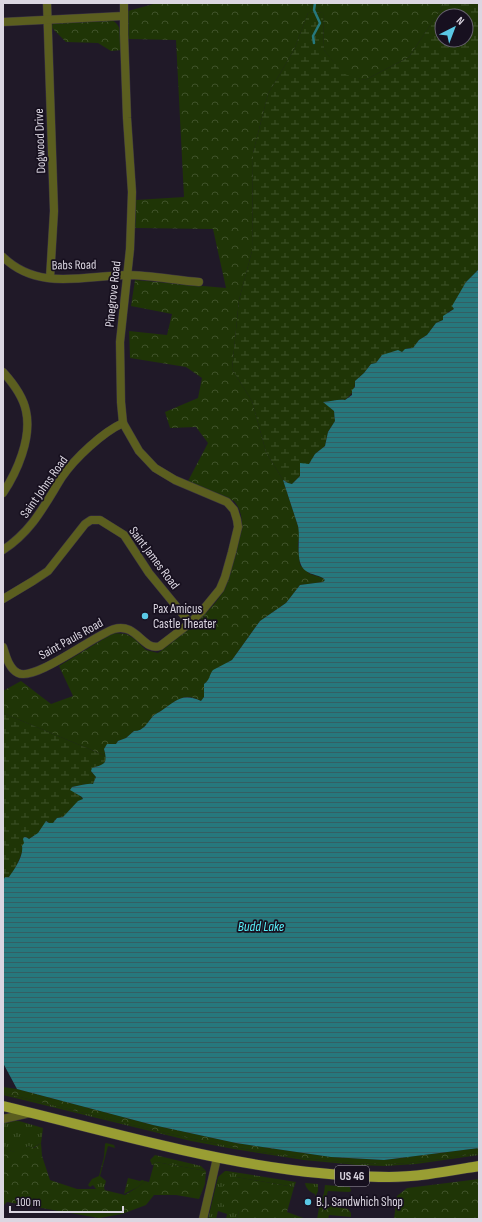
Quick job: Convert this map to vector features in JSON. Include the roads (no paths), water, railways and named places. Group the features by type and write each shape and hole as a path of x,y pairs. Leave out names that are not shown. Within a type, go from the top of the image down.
{"main road":[{"name":"US 46","path":"3,1106 217,1158 303,1171 374,1177 420,1175 479,1166"}],"street":[{"name":"Dogwood Drive","path":"47,3 54,212 50,278"},
{"name":"Pinegrove Road","path":"124,3 127,118 132,192 130,249 120,342 121,402 123,423 139,451 155,468 174,480 227,502 234,510 238,520 238,527 228,569 220,589 190,623"},
{"path":"3,22 124,16"},
{"name":"Babs Road","path":"3,257 9,263 26,273 50,278 69,280 127,275 199,282"},
{"path":"3,372 17,390 22,400 27,413 27,426 25,441 18,466 11,482 3,493"},
{"name":"Saint Johns Road","path":"3,550 28,530 36,520 63,476 83,454 106,432 123,423"},
{"name":"Saint James Road","path":"3,599 34,582 48,571 85,524 91,520 98,520 119,531 127,538 149,573 190,623"},
{"name":"Saint Pauls Road","path":"3,647 12,668 17,673 25,675 40,670 96,637 116,628 124,628 133,632 151,646 155,647 160,646 190,623"},
{"path":"3,1119 30,1113"},
{"path":"204,1219 217,1158"}],"water":[{"name":"Budd Lake","path":"479,269 479,1148 384,1160 331,1157 236,1143 153,1125 17,1089 3,1063 3,881 5,877 9,877 18,863 22,854 24,837 29,839 38,833 46,821 53,823 57,818 63,817 78,801 83,799 70,790 72,787 93,784 96,777 91,771 92,768 104,763 106,758 104,749 107,744 116,744 118,741 126,738 134,731 140,730 154,715 175,701 189,697 201,701 204,697 204,684 213,670 232,660 260,621 286,603 300,585 323,582 325,580 306,571 302,567 299,557 298,526 283,480 292,484 300,476 300,463 309,464 315,454 325,446 328,432 335,421 334,411 323,402 345,400 352,395 352,390 355,387 355,381 371,364 376,363 382,355 398,350 402,352 405,349 413,348 419,340 427,335 436,323 443,320 443,316 454,309 452,306 466,282"}],"waterway":[{"path":"314,43 313,36 320,23 314,10 315,3"}],"place":[{"name":"Pax Amicus Castle Theater","path":"145,616"},
{"name":"B.J. Sandwhich Shop","path":"308,1202"}]}
